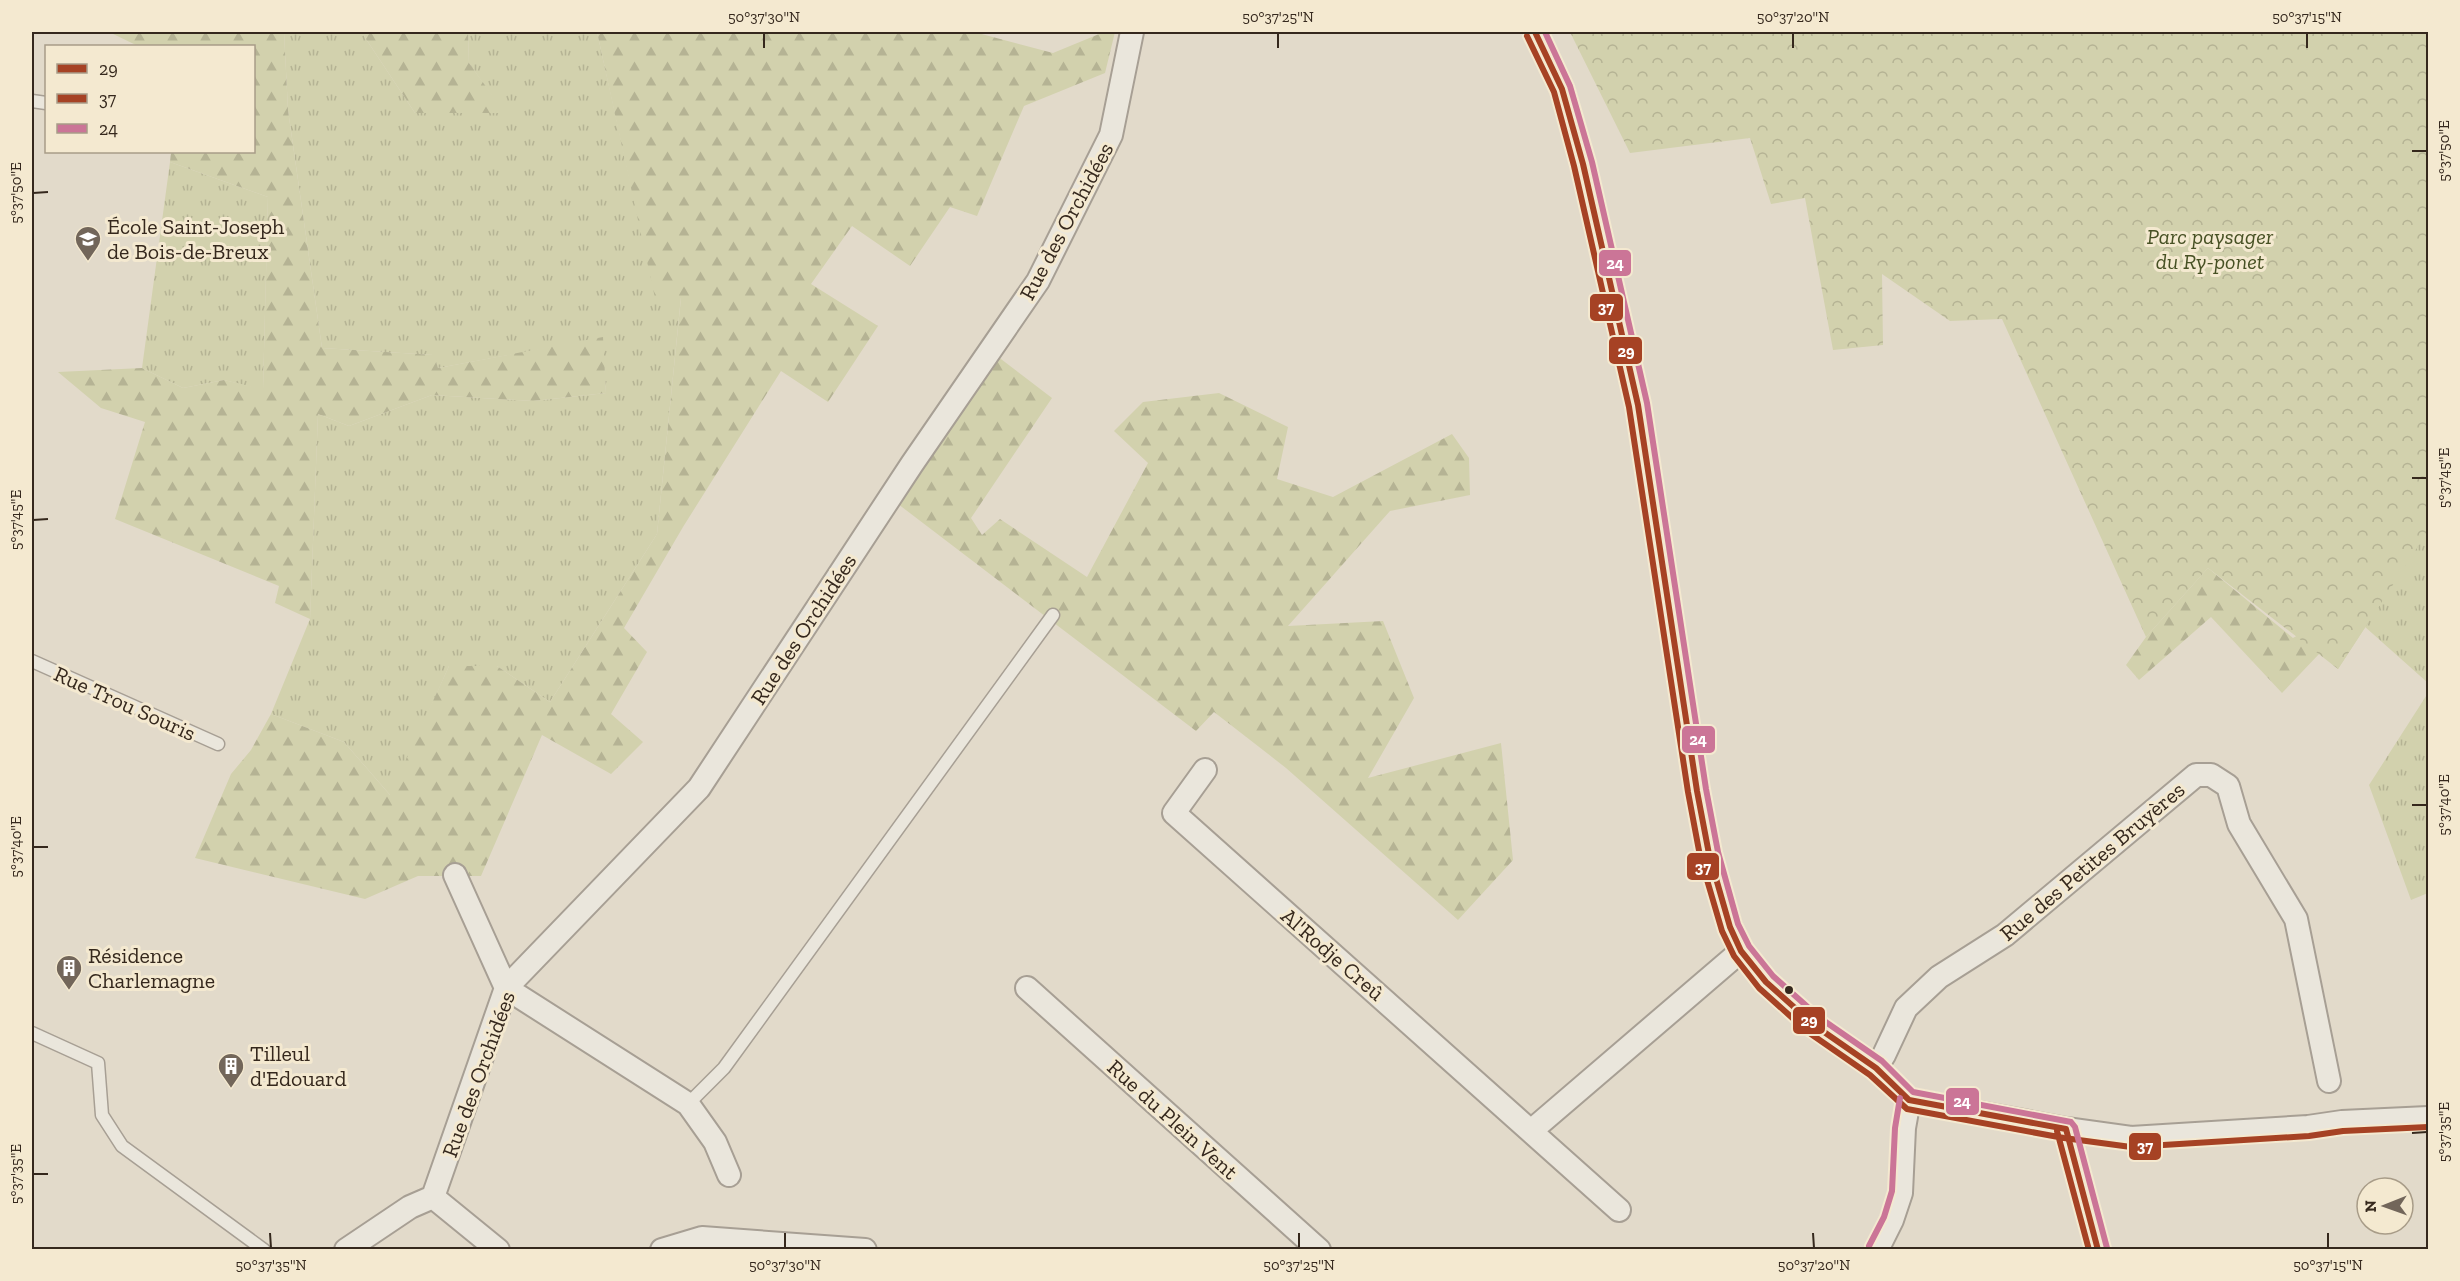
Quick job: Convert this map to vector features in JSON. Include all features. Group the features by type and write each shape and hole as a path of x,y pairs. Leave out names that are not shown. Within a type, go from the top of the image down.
{"street":[{"name":"Rue des Orchidées","path":"433,1197 506,988 699,788 912,464 1038,281 1111,135 1132,32"},
{"path":"1535,32 1562,89 1583,164 1638,405 1709,854 1730,927 1741,951 1766,982 1814,1025 1876,1068 1909,1100 2066,1129 2131,1138 2428,1118"},
{"name":"Al'Rodje Creû","path":"1205,770 1174,813 1619,1210"},
{"name":"Rue des Petites Bruyères","path":"1876,1068 1906,1008 1939,977 2005,935 2196,775 2211,775 2228,786 2239,824 2296,919 2329,1081"},
{"path":"455,875 506,988 688,1104 716,1142 729,1175"},
{"path":"1531,1131 1741,951"},
{"name":"Rue du Plein Vent","path":"1027,987 1319,1250"},
{"path":"1877,1250 1892,1220 1901,1193 1904,1128 1909,1100"},
{"path":"2066,1129 2098,1250"},
{"path":"346,1250 410,1207 433,1197 498,1250"},
{"path":"662,1250 702,1238 865,1250"}],"lane":[{"path":"688,1104 724,1068 1053,615"},
{"name":"Rue Trou Souris","path":"32,661 218,744"},
{"path":"32,1032 98,1063 102,1115 122,1146 264,1250"}],"green space":[{"path":"109,32 284,32 288,110 322,348 434,355 438,368 603,337 606,393 533,401 432,395 349,426 318,414 310,619 275,603 279,586 115,519 145,422 101,408 58,372 142,368 183,388 224,380 263,389 268,197 170,162 171,153 255,153 255,45 136,45"},
{"path":"284,32 370,32 364,36 415,113 504,113 469,63 468,32 597,32 656,298 681,297 657,534 550,702 497,666 449,666 391,796 344,742 271,714 310,619 318,414 349,426 432,395 533,401 606,393 602,338 438,368 433,355 322,348 288,110"},
{"path":"370,32 468,32 469,63 505,113 415,113 364,36"},
{"path":"597,32 974,32 1053,53 1104,32 1115,32 1105,73 1024,106 977,216 950,207 910,266 852,226 811,284 878,326 828,402 781,371 683,527 624,628 647,652 611,714 643,742 611,774 542,735 481,876 418,876 365,899 195,858 231,774 251,750 271,714 344,742 390,795 449,666 497,666 550,702 657,534 681,298 655,298"},
{"name":"Parc paysager du Ry-ponet","path":"1570,32 2428,32 2428,531 2338,669 2208,568 2146,637 2002,319 1950,321 1882,274 1883,345 1833,350 1805,198 1771,204 1750,138 1630,153"},
{"path":"170,162 268,197 263,390 224,380 183,388 142,368"},
{"path":"997,356 1052,398 971,518 982,535 1000,519 1087,577 1148,463 1114,431 1143,402 1219,393 1288,427 1277,479 1333,497 1452,434 1469,458 1470,495 1390,511 1288,626 1383,621 1414,698 1368,778 1501,743 1513,860 1458,920 1286,768 1214,712 1196,731 898,504"},
{"path":"2428,531 2428,683 2364,626"},
{"path":"2428,531 2338,669 2320,653 2282,693 2211,617 2139,680 2126,665 2146,637 2208,568 2293,638 2348,606"},
{"path":"2428,693 2428,893 2411,900 2369,785"}],"transit line":[{"name":"29","path":"1535,32 1562,89 1583,164 1638,405 1697,791 1709,854 1730,927 1741,951 1766,982 1814,1025 1876,1068 1909,1100 2066,1129"},
{"name":"24","path":"1545,32 1570,86 1592,162 1647,403 1706,789 1718,852 1738,924 1749,946 1773,976 1820,1018 1882,1061 1913,1092 2071,1122 2075,1127 2107,1248"},
{"name":"37","path":"1527,36 1554,92 1574,166 1629,407 1688,792 1700,856 1722,931 1734,956 1759,988 1808,1032 1870,1075 1907,1109 2064,1138 2131,1147 2428,1127"},
{"name":"24","path":"1869,1246 1884,1217 1892,1191 1895,1128 1900,1098"},
{"name":"29","path":"2066,1129 2098,1250"},
{"name":"37","path":"2057,1131 2089,1250"}],"place":[{"name":"École Saint-Joseph de Bois-de-Breux","path":"88,262"},
{"name":"Résidence Charlemagne","path":"69,991"},
{"name":"Tilleul d'Edouard","path":"231,1089"}]}
